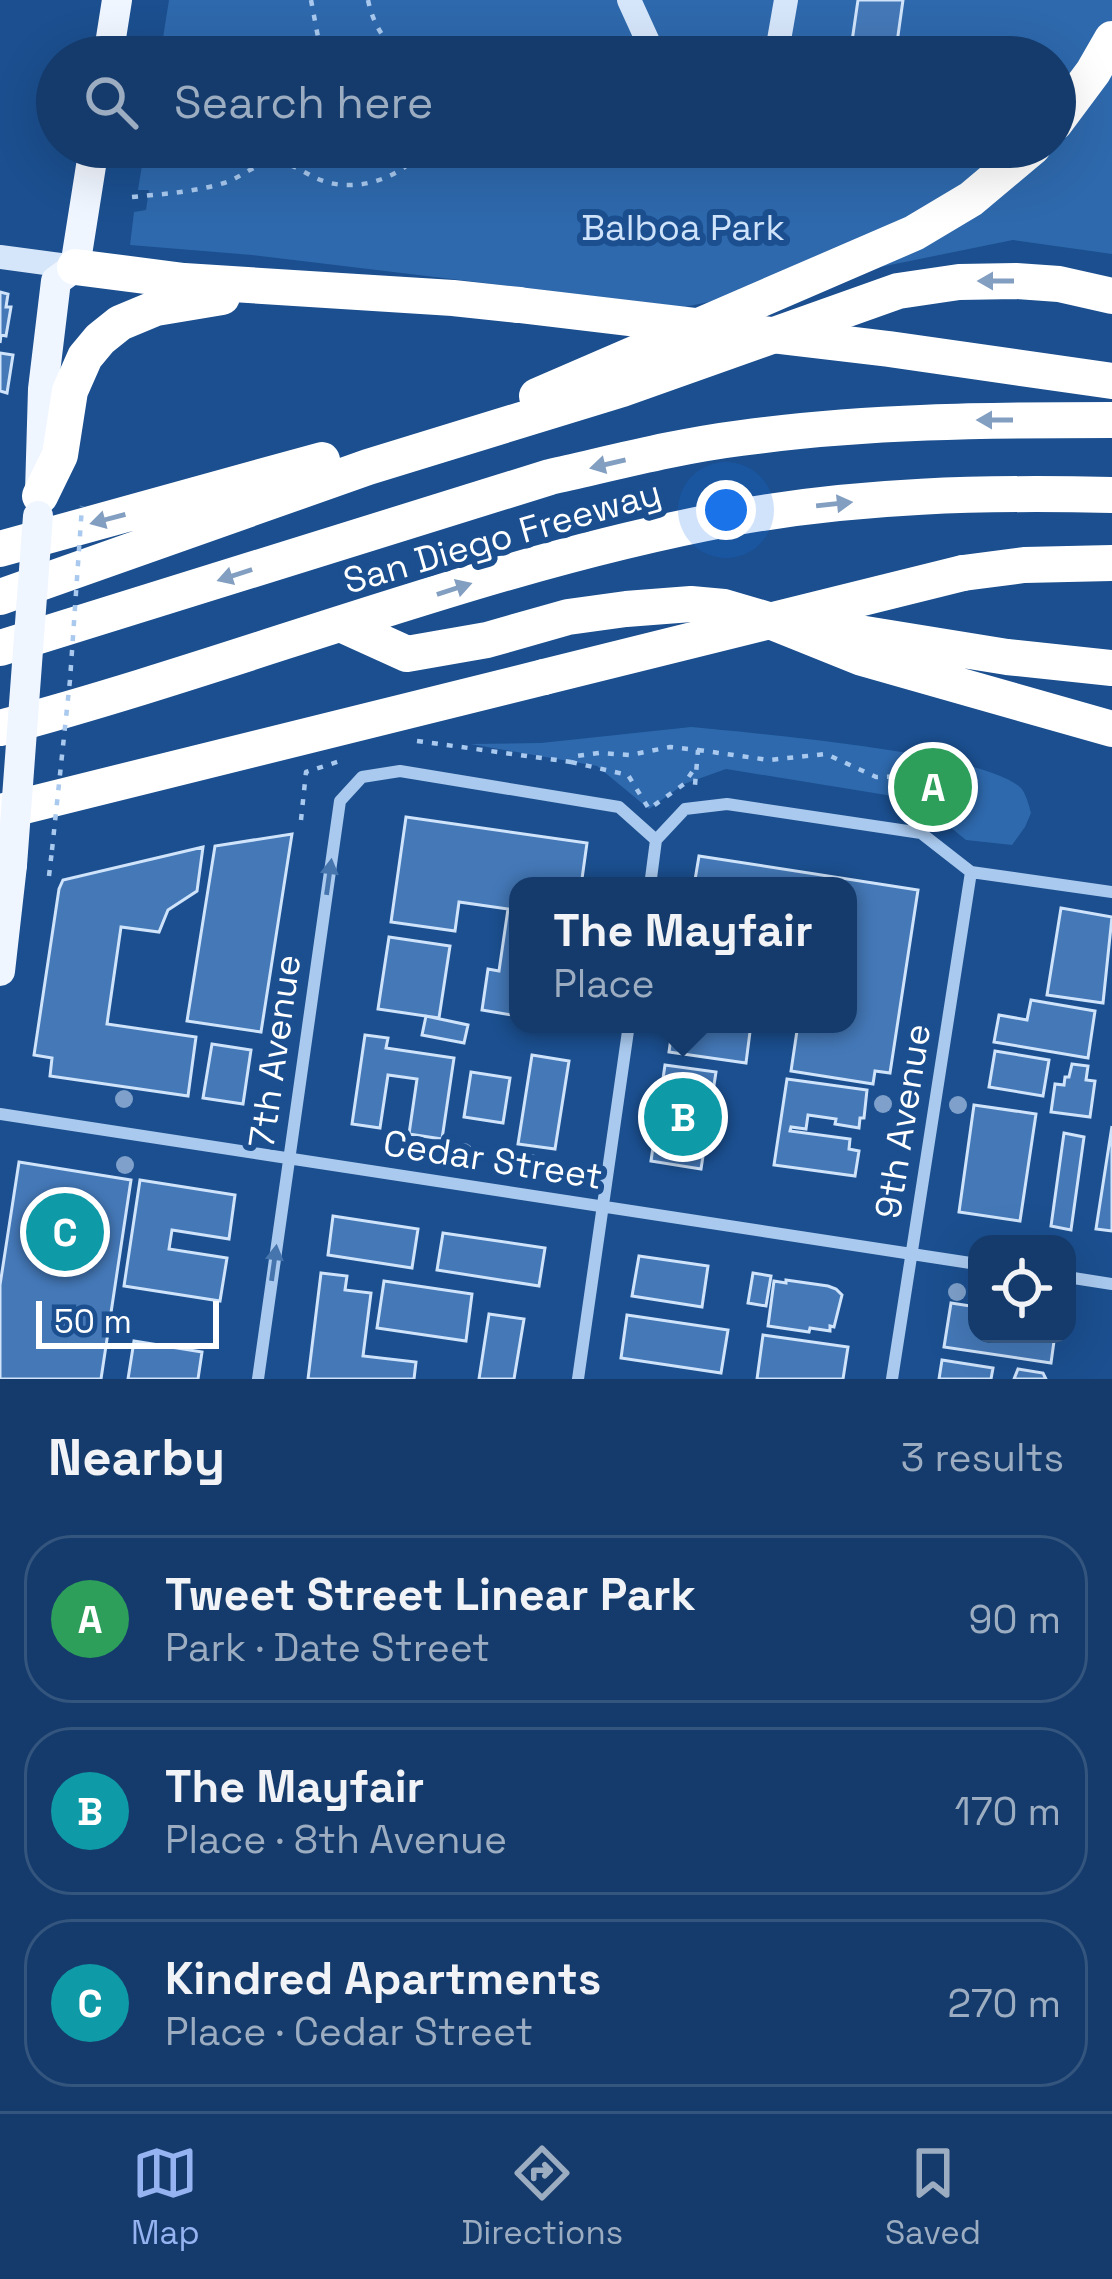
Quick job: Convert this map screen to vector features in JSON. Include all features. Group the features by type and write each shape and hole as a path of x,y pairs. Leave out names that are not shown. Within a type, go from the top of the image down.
{"highway":[{"path":"1076,95 1112,38"},
{"path":"368,467 914,233 971,199 1008,168"},
{"path":"75,268 184,281 519,305 1112,381"},
{"path":"0,597 368,467 622,389 898,291 959,282 1016,281 1059,284 1112,296"},
{"path":"39,506 60,455 70,391 85,357 100,339 120,323 156,308 260,287"},
{"path":"0,549 395,439 581,374"},
{"name":"San Diego Freeway","path":"0,648 550,477 639,457 737,438 847,426 944,420 1112,420"},
{"name":"San Diego Freeway","path":"0,728 109,699 497,576 734,518 944,495 1112,495"},
{"path":"0,812 963,573 1024,565 1112,563"},
{"path":"343,625 407,654 487,640 568,617 626,609 724,607 862,658 1112,729"},
{"path":"765,619 1007,657 1112,668"}],"main road":[{"path":"111,36 117,0"},
{"path":"0,971 39,506 43,389 56,281 75,268 91,168"}],"street":[{"path":"629,0 645,36"},
{"path":"780,36 786,0"},
{"path":"0,256 75,268"},
{"name":"7th Avenue","path":"258,1379 340,801 362,777 400,771 619,807 656,839"},
{"path":"651,877 656,839 685,809 727,804 921,833 971,872 1112,892"},
{"name":"9th Avenue","path":"892,1379 971,872"},
{"path":"578,1379 628,1033"},
{"name":"Cedar Street","path":"0,1114 968,1263"},
{"path":"1076,1278 1112,1284"}],"path":[{"path":"311,0 318,36"},
{"path":"368,0 382,36"},
{"path":"132,197 205,188 254,168"},
{"path":"298,168 334,184 370,182 405,168"},
{"path":"49,876 82,506"},
{"path":"409,741 571,762 628,775 649,809 684,784 697,765"},
{"path":"571,762 599,753 630,755 670,747 769,760 826,754 876,777 922,780 940,797 939,818"},
{"path":"695,784 698,750"},
{"path":"301,820 306,772 335,764 351,753"}],"green space":[{"name":"Balboa Park","path":"169,0 1112,0 1112,254 1013,240 684,307 252,255 130,245 134,212 146,210 149,190 138,190 142,168 1076,168 1076,36 163,36"},
{"path":"691,727 865,746 962,764 999,775 1021,788 1031,813 1012,845 966,840 917,800 726,769 684,784 649,809 597,766 470,744 541,743"}],"building":[{"path":"858,0 903,0 898,36 853,36"},
{"path":"0,292 8,294 6,307 11,307 6,336 1,335 0,343"},
{"path":"0,353 13,355 7,393 0,391"},
{"path":"406,817 587,843 582,877 509,877 509,1014 482,1010 488,969 499,971 508,909 459,902 455,931 391,922"},
{"path":"292,834 261,1032 187,1021 215,846"},
{"path":"203,847 197,891 168,910 159,932 121,927 107,1024 196,1037 188,1096 50,1076 52,1058 34,1055 63,880"},
{"path":"699,856 834,877 696,877"},
{"path":"857,881 918,890 890,1073 875,1071 873,1084 791,1071 797,1033 857,1033"},
{"path":"1061,908 1112,917 1103,1003 1047,995"},
{"path":"389,937 450,946 439,1018 378,1009"},
{"path":"1031,1000 1095,1011 1088,1058 994,1042 999,1015 1027,1020"},
{"path":"426,1016 468,1025 464,1043 422,1035"},
{"path":"672,1033 750,1033 746,1063 669,1052"},
{"path":"365,1035 388,1038 386,1048 454,1058 442,1139 409,1134 417,1079 388,1075 380,1128 352,1124"},
{"path":"212,1044 251,1050 243,1104 203,1098"},
{"path":"995,1051 1049,1060 1043,1096 989,1087"},
{"path":"532,1055 569,1061 555,1149 518,1144"},
{"path":"1072,1064 1088,1066 1086,1080 1095,1081 1090,1117 1051,1112 1055,1084 1064,1085"},
{"path":"665,1065 716,1072 701,1169 651,1161"},
{"path":"471,1072 510,1078 503,1123 464,1117"},
{"path":"787,1079 867,1090 859,1128 808,1115 806,1129 791,1127 790,1131 850,1139 849,1149 859,1151 855,1176 774,1165"},
{"path":"974,1105 1036,1114 1020,1221 959,1212"},
{"path":"1112,1126 1112,1231 1096,1229"},
{"path":"1064,1133 1084,1137 1071,1230 1051,1226"},
{"path":"19,1162 131,1180 101,1379 0,1379 0,1285"},
{"path":"140,1180 235,1195 229,1239 172,1230 169,1249 227,1258 220,1301 124,1286"},
{"path":"333,1216 418,1229 412,1268 328,1255"},
{"path":"443,1233 545,1248 539,1286 437,1270"},
{"path":"639,1256 708,1266 702,1307 632,1296"},
{"path":"321,1273 347,1276 345,1290 371,1293 363,1356 416,1362 414,1379 308,1379"},
{"path":"753,1273 771,1276 766,1306 748,1303"},
{"path":"384,1281 472,1294 466,1341 377,1328"},
{"path":"774,1281 828,1286 842,1295 830,1331 768,1326"},
{"path":"951,1303 968,1306 968,1343 1054,1343 1051,1363 944,1347"},
{"path":"489,1314 524,1319 514,1379 479,1379"},
{"path":"627,1315 728,1330 721,1373 621,1358"},
{"path":"763,1335 848,1347 843,1379 757,1379"},
{"path":"134,1341 202,1352 198,1379 128,1379"},
{"path":"942,1360 993,1368 991,1379 939,1379"},
{"path":"1018,1369 1043,1373 1046,1379 1014,1379"}],"place":[{"name":"Tweet Street Linear Park","path":"933,787"},
{"name":"The Mayfair","path":"683,1117"},
{"name":"Kindred Apartments","path":"65,1232"}]}
